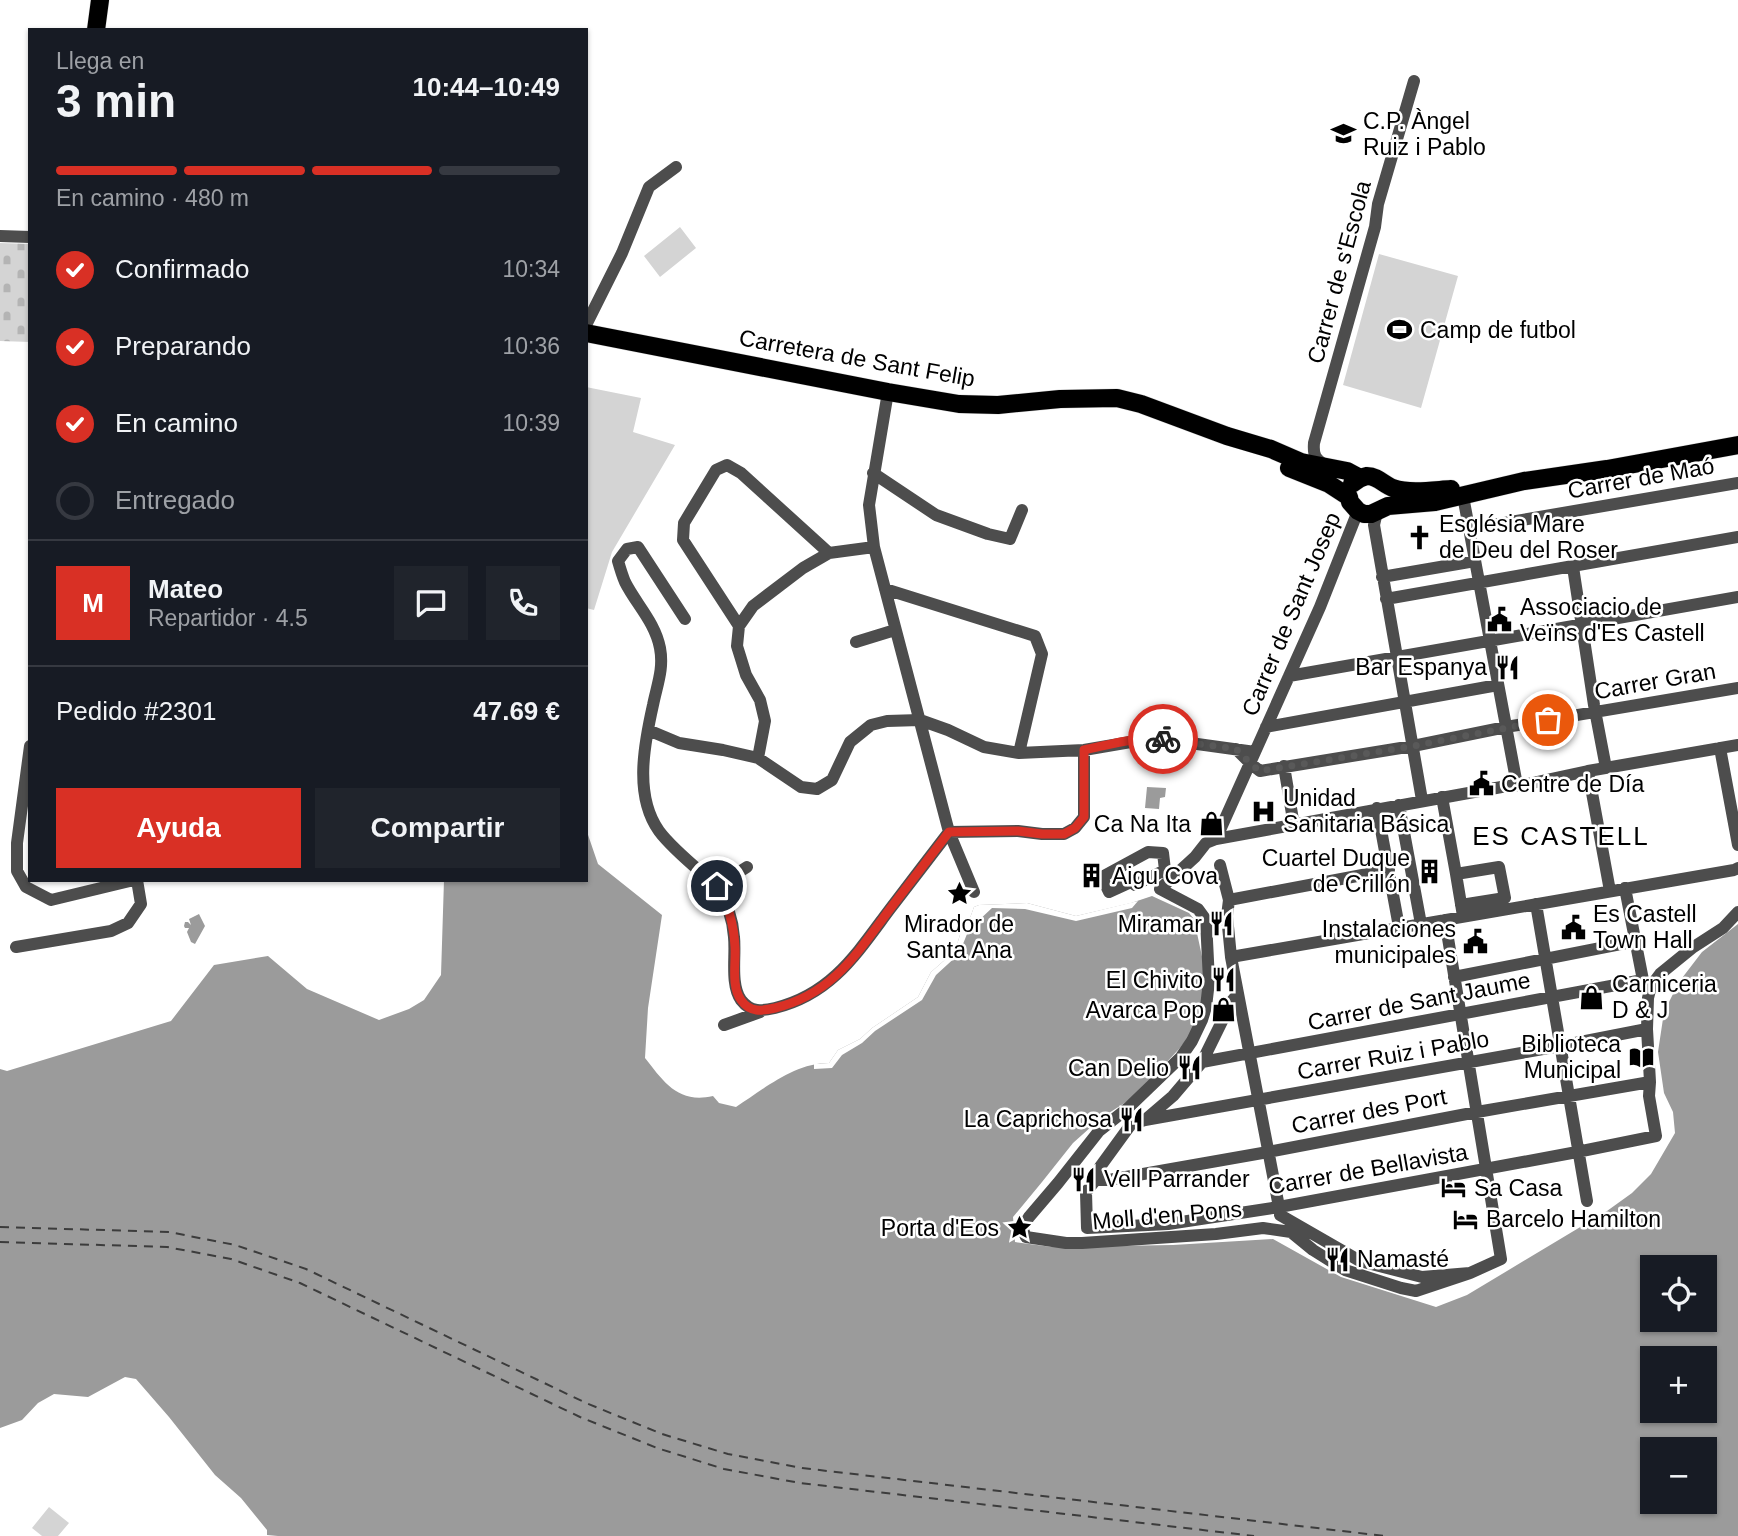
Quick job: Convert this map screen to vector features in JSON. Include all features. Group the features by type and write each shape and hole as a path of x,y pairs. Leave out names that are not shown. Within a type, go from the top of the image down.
{"main road":[{"path":"96,28 100,0"},
{"name":"Carretera de Sant Felip","path":"588,333 959,404 998,405 1117,398 1271,449 1301,462 1347,471 1360,478"},
{"path":"1227,436 1296,471 1329,484 1364,514 1435,502 1524,481"},
{"path":"1353,504 1351,487 1360,478 1373,477 1401,490 1434,490 1607,469 1738,445"},
{"path":"1382,509 1392,497 1389,486"}],"street":[{"name":"Carrer de s'Escola","path":"1329,468 1316,460 1314,443 1414,81"},
{"path":"588,321 622,253 649,187 676,167"},
{"path":"0,236 28,237"},
{"path":"888,392 869,505 873,547 949,832 974,892"},
{"path":"739,626 683,540 684,523 716,470 727,465 741,473 829,553"},
{"path":"873,473 936,515 988,534 1010,539 1022,510"},
{"name":"Carrer de Maó","path":"1469,529 1738,483"},
{"path":"1463,496 1517,785"},
{"name":"Carrer de Sant Josep","path":"1022,1228 1099,1130 1128,1108 1181,1057 1202,1020 1209,981 1206,920 1198,909 1160,889 1211,841 1251,763 1321,607 1353,504"},
{"path":"1382,509 1374,525 1422,800"},
{"path":"1386,599 1738,537"},
{"path":"685,619 638,547 627,549 618,561 625,582 649,617 660,647 661,675 648,730 643,773 649,811 666,839 717,886 723,895 734,932 737,989 742,1001 755,1010"},
{"path":"758,758 765,722 760,700 746,675 737,646 739,626 753,606 803,568 829,553 873,547"},
{"path":"1382,578 1475,561"},
{"path":"1573,566 1606,768"},
{"path":"885,589 1035,636 1042,653 1018,754"},
{"path":"1289,676 1738,597"},
{"path":"856,642 895,630"},
{"path":"1266,727 1498,685"},
{"name":"Carrer Gran","path":"920,720 984,747 1018,754 1084,750 1154,738 1230,748 1260,771 1738,688"},
{"path":"648,730 679,743 758,758 801,787 817,789 832,780 850,742 871,725 887,721 920,720"},
{"path":"1211,841 1377,808 1738,745"},
{"path":"1230,748 1251,763"},
{"path":"1720,748 1738,845"},
{"path":"949,832 1018,831 1064,834 1075,828 1084,817 1084,750"},
{"path":"1284,766 1294,826"},
{"path":"1588,771 1611,891"},
{"path":"28,774 26,802 17,843 17,871 26,887 51,900 127,882"},
{"path":"1442,797 1462,910"},
{"path":"1399,805 1421,924"},
{"path":"1377,808 1399,928"},
{"path":"724,1025 755,1010 781,1007 826,985 847,966 949,832"},
{"path":"1147,852 1163,853 1165,870 1135,885 1133,881 1109,892 1102,877 1147,852"},
{"path":"1220,865 1229,900 1227,916 1231,957 1280,1211 1360,1261 1422,1277 1470,1273 1501,1259 1445,920"},
{"path":"717,886 747,867"},
{"path":"1231,957 1445,920 1462,910 1505,898 1499,867 1456,874"},
{"path":"1462,910 1536,904 1738,868"},
{"path":"1229,900 1389,870"},
{"path":"16,947 111,931 128,923 141,904 136,882"},
{"path":"1625,888 1647,983 1650,1082"},
{"path":"1536,904 1587,1201"},
{"path":"1647,983 1723,928 1738,912"},
{"path":"1454,977 1636,942"},
{"name":"Carrer de Sant Jaume","path":"1202,1062 1552,997 1647,983"},
{"path":"1098,1177 1097,1171 1129,1127 1145,1120 1173,1096 1202,1062 1238,994"},
{"name":"Carrer Ruiz i Pablo","path":"1145,1120 1647,1029"},
{"name":"Carrer des Port","path":"1098,1177 1100,1180 1109,1180 1650,1082"},
{"name":"Carrer de Bellavista","path":"1098,1177 1086,1192 1087,1228 1168,1224 1280,1211 1656,1136 1649,1096 1650,1082"},
{"name":"Moll d'en Pons","path":"1022,1228 1026,1237 1066,1243 1183,1237 1263,1227 1291,1232 1345,1270 1401,1288 1416,1291 1470,1273"}],"green space":[{"path":"680,227 696,248 660,277 644,256"},
{"path":"0,243 28,244 28,342 0,341"},
{"name":"Camp de futbol","path":"1379,254 1458,276 1421,408 1343,385"},
{"path":"588,387 641,398 633,432 675,445 612,552 594,610 588,608"},
{"path":"49,1507 69,1523 58,1536 42,1536 32,1528"}],"shaded area":[{"path":"1147,787 1166,788 1165,797 1160,798 1159,809 1145,808"},
{"path":"588,835 598,864 662,915 648,1008 645,1058 666,1083 681,1094 701,1098 713,1096 719,1103 736,1107 792,1072 816,1064 829,1063 838,1050 860,1039 918,997 931,972 955,951 963,925 970,918 974,907 1027,903 1076,916 1152,896 1189,913 1194,919 1204,966 1204,994 1197,1020 1179,1049 1134,1097 1101,1118 1073,1143 1013,1217 1015,1242 1052,1247 1173,1245 1273,1239 1341,1277 1436,1307 1467,1295 1607,1211 1632,1193 1651,1174 1675,1133 1673,1112 1664,1093 1658,1052 1664,1012 1679,982 1702,952 1738,924 1738,1536 278,1536 267,1535 267,1530 241,1498 215,1475 136,1379 125,1377 88,1397 54,1394 38,1403 22,1420 0,1428 0,1069 7,1071 171,1021 214,965 268,956 307,989 379,1020 409,1009 424,1000 441,975 444,882 588,882"},
{"path":"199,914 205,926 195,944 191,942 187,932 189,928 184,926 185,922 191,925 189,919"}],"pier":[{"path":"1138,901 1132,908 1076,921 1025,909 992,908 977,922 973,919 959,954 936,975 922,1000 842,1055 832,1068 814,1069 814,1064 829,1063 838,1050 860,1039 918,997 931,972 955,951 963,925 970,918 974,907 1027,903 1076,916"}],"ferry route":[{"path":"0,1227 169,1232 235,1245 306,1269 586,1403 662,1434 728,1454 802,1468 1385,1536"},
{"path":"0,1242 167,1247 231,1259 300,1283 580,1417 657,1448 724,1469 800,1483 1254,1536"}],"way so far":[{"path":"1163,739 1236,749 1260,771 1548,720"}],"place":[{"name":"C.P. Àngel Ruiz i Pablo","path":"1343,134"},
{"name":"Camp de futbol","path":"1400,330"},
{"name":"Església Mare de Deu del Roser","path":"1419,537"},
{"name":"Associacio de Veïns d'Es Castell","path":"1500,620"},
{"name":"Bar Espanya","path":"1507,667"},
{"name":"Centre de Día","path":"1481,784"},
{"name":"Unidad Sanitaria Básica","path":"1263,811"},
{"name":"Ca Na Ita","path":"1211,824"},
{"name":"Cuartel Duque de Crillón","path":"1430,871"},
{"name":"Aigu Cova","path":"1092,876"},
{"name":"Mirador de Santa Ana","path":"959,894"},
{"name":"Miramar","path":"1222,924"},
{"name":"Es Castell Town Hall","path":"1573,927"},
{"name":"Instalaciones municipales","path":"1476,942"},
{"name":"El Chivito","path":"1223,980"},
{"name":"Carniceria D & J","path":"1592,997"},
{"name":"Avarca Pop","path":"1224,1010"},
{"name":"Biblioteca Municipal","path":"1641,1057"},
{"name":"Can Delio","path":"1189,1068"},
{"name":"La Caprichosa","path":"1132,1119"},
{"name":"Vell Parrander","path":"1084,1179"},
{"name":"Sa Casa","path":"1454,1188"},
{"name":"Barcelo Hamilton","path":"1466,1219"},
{"name":"Porta d'Eos","path":"1019,1228"},
{"name":"Namasté","path":"1337,1259"}],"district":[{"name":"ES CASTELL","path":"1561,836"}],"route":[{"path":"717,886 723,895 734,932 735,979 742,1001 760,1012 781,1007 826,985 847,966 949,832 1018,831 1064,834 1075,828 1084,817 1084,750 1122,742 1163,739"}]}
